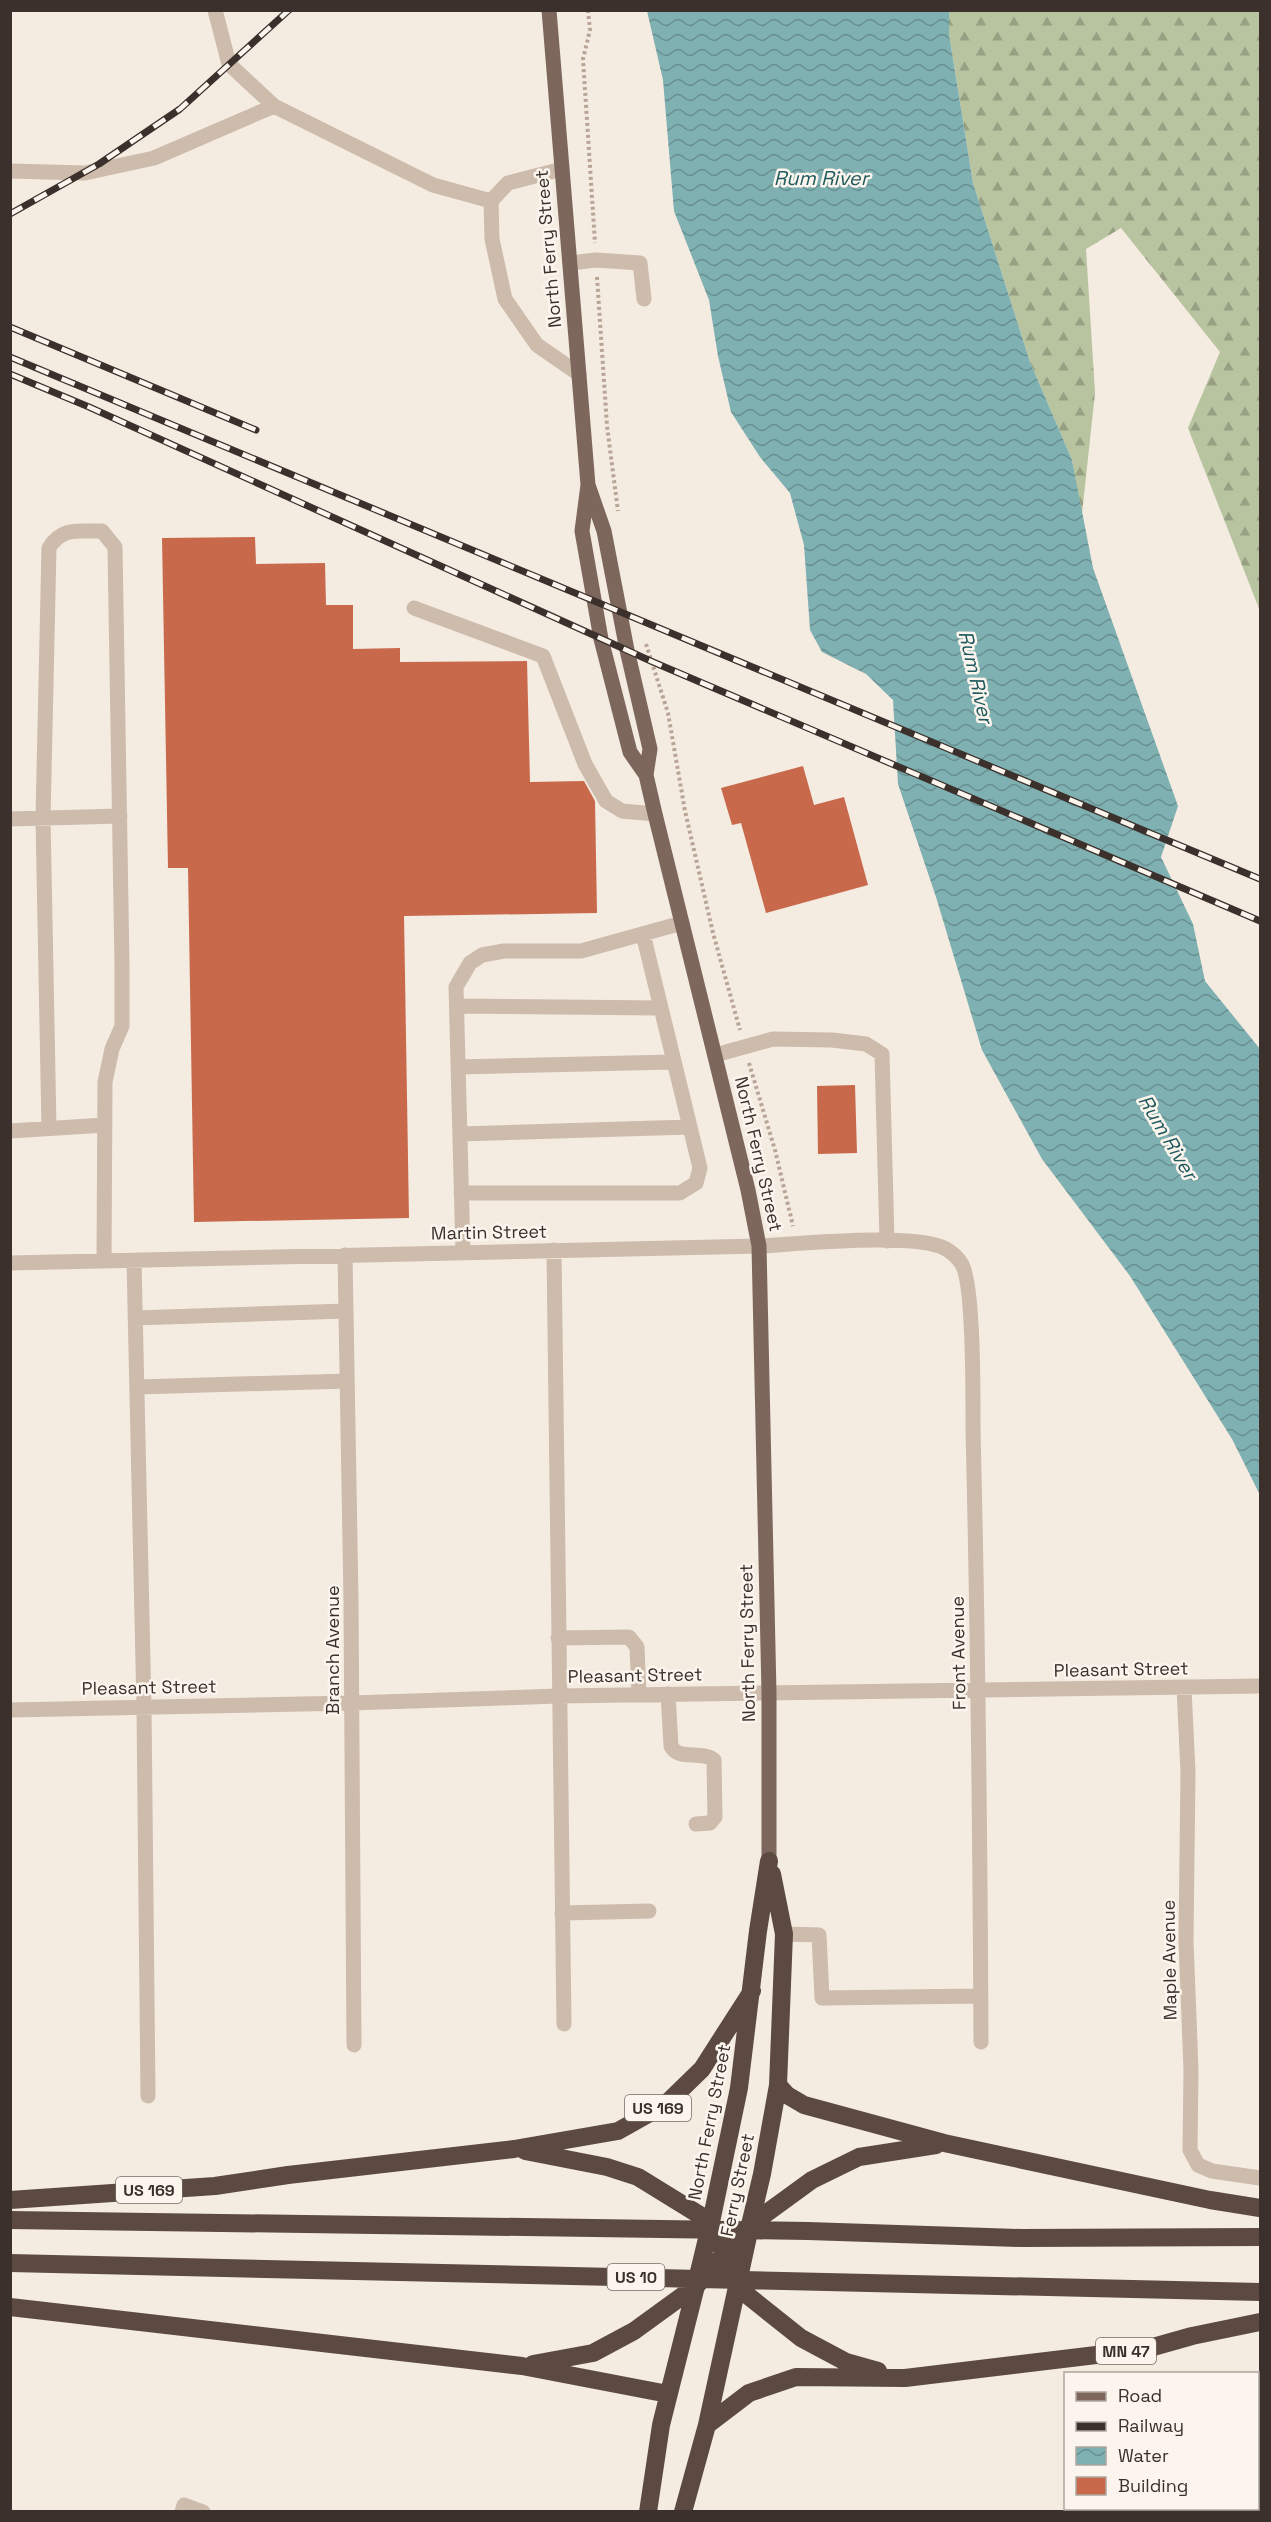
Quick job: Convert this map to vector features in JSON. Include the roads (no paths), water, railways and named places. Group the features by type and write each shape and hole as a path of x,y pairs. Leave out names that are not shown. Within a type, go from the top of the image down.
{"highway":[{"name":"Ferry Street","path":"683,2511 707,2425 725,2347 762,2174 778,2085 784,1934 770,1862"},
{"name":"North Ferry Street","path":"648,2511 661,2425 711,2222 739,2088 770,1862"},
{"name":"US 169","path":"10,2200 215,2186 288,2175 514,2150 618,2131 666,2104 702,2069 752,1991"},
{"path":"778,2085 787,2095 804,2105 944,2143 1210,2200 1260,2208"},
{"path":"522,2366 592,2353 634,2331 696,2286 750,2225 812,2181 859,2157 944,2143"},
{"path":"514,2150 607,2167 638,2177 711,2222 737,2287 801,2338 846,2362 905,2378"},
{"path":"10,2220 808,2231 1021,2238 1260,2237"},
{"name":"US 10","path":"10,2263 1260,2292"},
{"path":"10,2307 522,2366 668,2394"},
{"name":"MN 47","path":"707,2425 749,2393 796,2377 905,2378 1146,2349 1192,2336 1260,2322"}],"main road":[{"name":"North Ferry Street","path":"549,10 588,485 582,531 601,639 630,752 646,775"},
{"name":"North Ferry Street","path":"588,485 604,531 627,650 650,749 646,775 753,1212 759,1246 769,1693 770,1862"}],"street":[{"path":"215,10 229,64 274,106 433,185 491,201"},
{"path":"10,171 85,173 154,158 274,106"},
{"path":"562,170 508,183 491,201 492,239 505,298 537,345 579,374"},
{"path":"570,263 596,260 640,263 644,298"},
{"path":"50,1128 43,818 44,670 49,549 56,537 65,532 102,531 115,547 122,1026 112,1049 105,1082 104,1261"},
{"path":"414,608 543,656 585,764 606,801 622,811 655,814"},
{"path":"10,819 120,816"},
{"path":"463,1252 456,987 463,972 470,963 482,955 504,951 581,951 682,923"},
{"path":"461,1193 680,1193 696,1184 700,1168 643,934"},
{"path":"457,1006 661,1008"},
{"path":"715,1055 772,1039 832,1040 866,1044 882,1054 887,1241"},
{"path":"458,1067 674,1062"},
{"path":"10,1131 105,1125"},
{"path":"460,1134 690,1127"},
{"name":"Martin Street","path":"10,1263 887,1241 918,1242 946,1249 962,1264"},
{"path":"554,1250 564,2024"},
{"name":"Branch Avenue","path":"345,1255 352,1703 354,2045"},
{"path":"134,1261 144,1707 148,2096"},
{"name":"Front Avenue","path":"962,1264 967,1278 971,1337 979,1691 981,2042"},
{"path":"135,1318 346,1311"},
{"path":"137,1387 347,1381"},
{"path":"558,1638 628,1637 633,1640 637,1647 639,1695"},
{"name":"Pleasant Street","path":"10,1710 559,1696 1260,1686"},
{"name":"Maple Avenue","path":"1185,1688 1188,1772 1186,1941 1191,2070 1190,2150 1198,2165 1212,2171 1260,2178"},
{"path":"668,1694 673,1751 678,1754 705,1754 714,1760 714,1821 696,1824"},
{"path":"562,1913 650,1911"},
{"path":"784,1934 819,1935 822,1998 980,1996"},
{"path":"183,2508 203,2511"}],"water":[{"name":"Rum River","path":"647,11 949,11 949,34 973,183 1030,362 1072,460 1093,568 1178,806 1161,857 1193,924 1205,981 1260,1049 1260,1495 1232,1439 1130,1276 1042,1159 982,1050 936,897 898,784 893,700 866,674 822,652 810,630 804,545 790,493 760,457 731,412 718,356 709,300 674,211 663,80"}],"railway":[{"path":"10,214 99,164 180,109 289,10"},
{"path":"10,327 256,430"},
{"path":"10,357 1260,879"},
{"path":"10,374 89,407 653,662 1260,921"}]}
